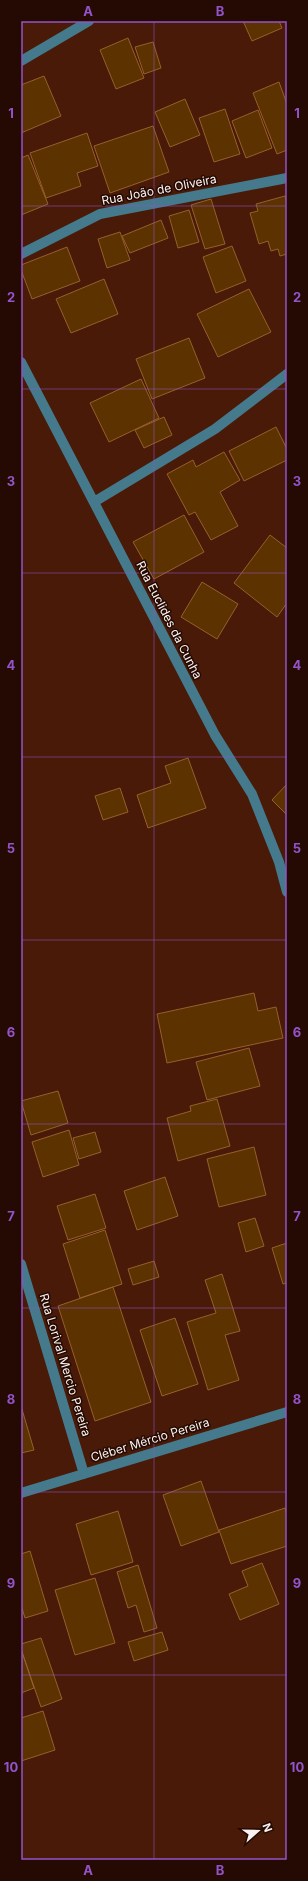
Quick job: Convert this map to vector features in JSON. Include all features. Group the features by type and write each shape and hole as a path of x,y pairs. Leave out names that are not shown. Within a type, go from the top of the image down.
{"street":[{"path":"21,61 89,21"},
{"name":"Rua João de Oliveira","path":"21,254 100,214 287,178"},
{"name":"Rua Euclides da Cunha","path":"21,362 215,735 252,794 279,862 287,892"},
{"path":"94,502 215,430 287,374"},
{"name":"Rua Lorival Mercio Pereira","path":"21,1264 84,1474"},
{"name":"Cléber Mércio Pereira","path":"21,1493 287,1412"}],"building":[{"path":"243,21 279,21 282,28 252,41"},
{"path":"128,38 144,78 116,89 100,50"},
{"path":"153,42 161,68 144,74 135,47"},
{"path":"44,76 61,116 21,133 21,85"},
{"path":"279,82 287,104 287,150 277,154 253,93"},
{"path":"185,99 200,135 170,147 155,112"},
{"path":"225,109 240,154 214,162 199,118"},
{"path":"258,110 272,148 246,158 232,121"},
{"path":"153,126 169,172 110,193 94,146"},
{"path":"87,133 98,166 77,173 81,186 46,198 30,153"},
{"path":"28,155 48,204 21,215 21,158"},
{"path":"285,196 287,204 287,254 280,256 278,249 271,251 268,241 259,244 250,213 258,211 256,204"},
{"path":"211,199 225,244 205,249 191,205"},
{"path":"189,210 199,242 178,248 169,216"},
{"path":"161,220 168,238 130,253 122,236"},
{"path":"120,232 130,260 107,268 98,239"},
{"path":"232,246 246,281 216,293 203,257"},
{"path":"67,247 80,281 32,299 21,270 21,265"},
{"path":"104,279 118,314 71,333 56,299"},
{"path":"249,289 271,332 218,357 197,314"},
{"path":"189,338 205,378 152,399 136,359"},
{"path":"141,379 159,418 109,442 90,403"},
{"path":"164,417 172,435 144,448 135,430"},
{"path":"276,427 287,449 287,460 244,481 229,451"},
{"path":"224,452 240,480 220,492 238,526 211,540 195,512 189,515 167,474 193,460 196,467"},
{"path":"184,515 204,552 154,579 133,542"},
{"path":"270,535 287,548 287,603 277,617 234,583"},
{"path":"202,582 238,604 217,639 181,617"},
{"path":"188,758 206,808 148,828 137,795 171,783 165,766"},
{"path":"287,784 287,815 272,800"},
{"path":"120,788 128,812 103,820 95,796"},
{"path":"254,993 258,1011 276,1007 283,1038 167,1063 157,1014"},
{"path":"249,1048 260,1086 207,1100 196,1062"},
{"path":"58,1091 68,1123 31,1135 21,1101"},
{"path":"217,1099 230,1146 178,1161 167,1118 191,1111 190,1106"},
{"path":"69,1130 79,1165 43,1177 32,1142"},
{"path":"95,1132 101,1152 79,1159 73,1138"},
{"path":"254,1147 266,1195 219,1207 207,1159"},
{"path":"165,1177 178,1216 137,1230 124,1191"},
{"path":"95,1194 106,1228 68,1240 57,1206"},
{"path":"255,1218 264,1246 246,1252 238,1223"},
{"path":"105,1230 122,1284 80,1298 63,1244"},
{"path":"287,1243 287,1283 283,1284 272,1248"},
{"path":"154,1261 159,1277 133,1285 128,1269"},
{"path":"222,1274 240,1331 225,1335 239,1380 208,1390 187,1322 216,1313 205,1280"},
{"path":"113,1287 151,1402 95,1421 58,1306"},
{"path":"175,1318 198,1384 162,1396 140,1330"},
{"path":"21,1406 34,1450 21,1453"},
{"path":"201,1481 219,1532 181,1546 163,1495"},
{"path":"285,1508 287,1515 287,1546 231,1564 219,1530"},
{"path":"118,1511 133,1562 91,1575 76,1524"},
{"path":"30,1551 48,1611 25,1618 21,1605 21,1554"},
{"path":"262,1563 279,1604 240,1620 229,1594 248,1586 242,1571"},
{"path":"138,1565 157,1628 144,1632 136,1605 128,1608 117,1572"},
{"path":"95,1578 115,1643 75,1655 55,1590"},
{"path":"162,1632 168,1650 134,1661 128,1642"},
{"path":"41,1638 62,1699 41,1707 21,1649 21,1644"},
{"path":"21,1649 34,1688 21,1693"},
{"path":"43,1711 55,1750 21,1761 21,1718"}]}
